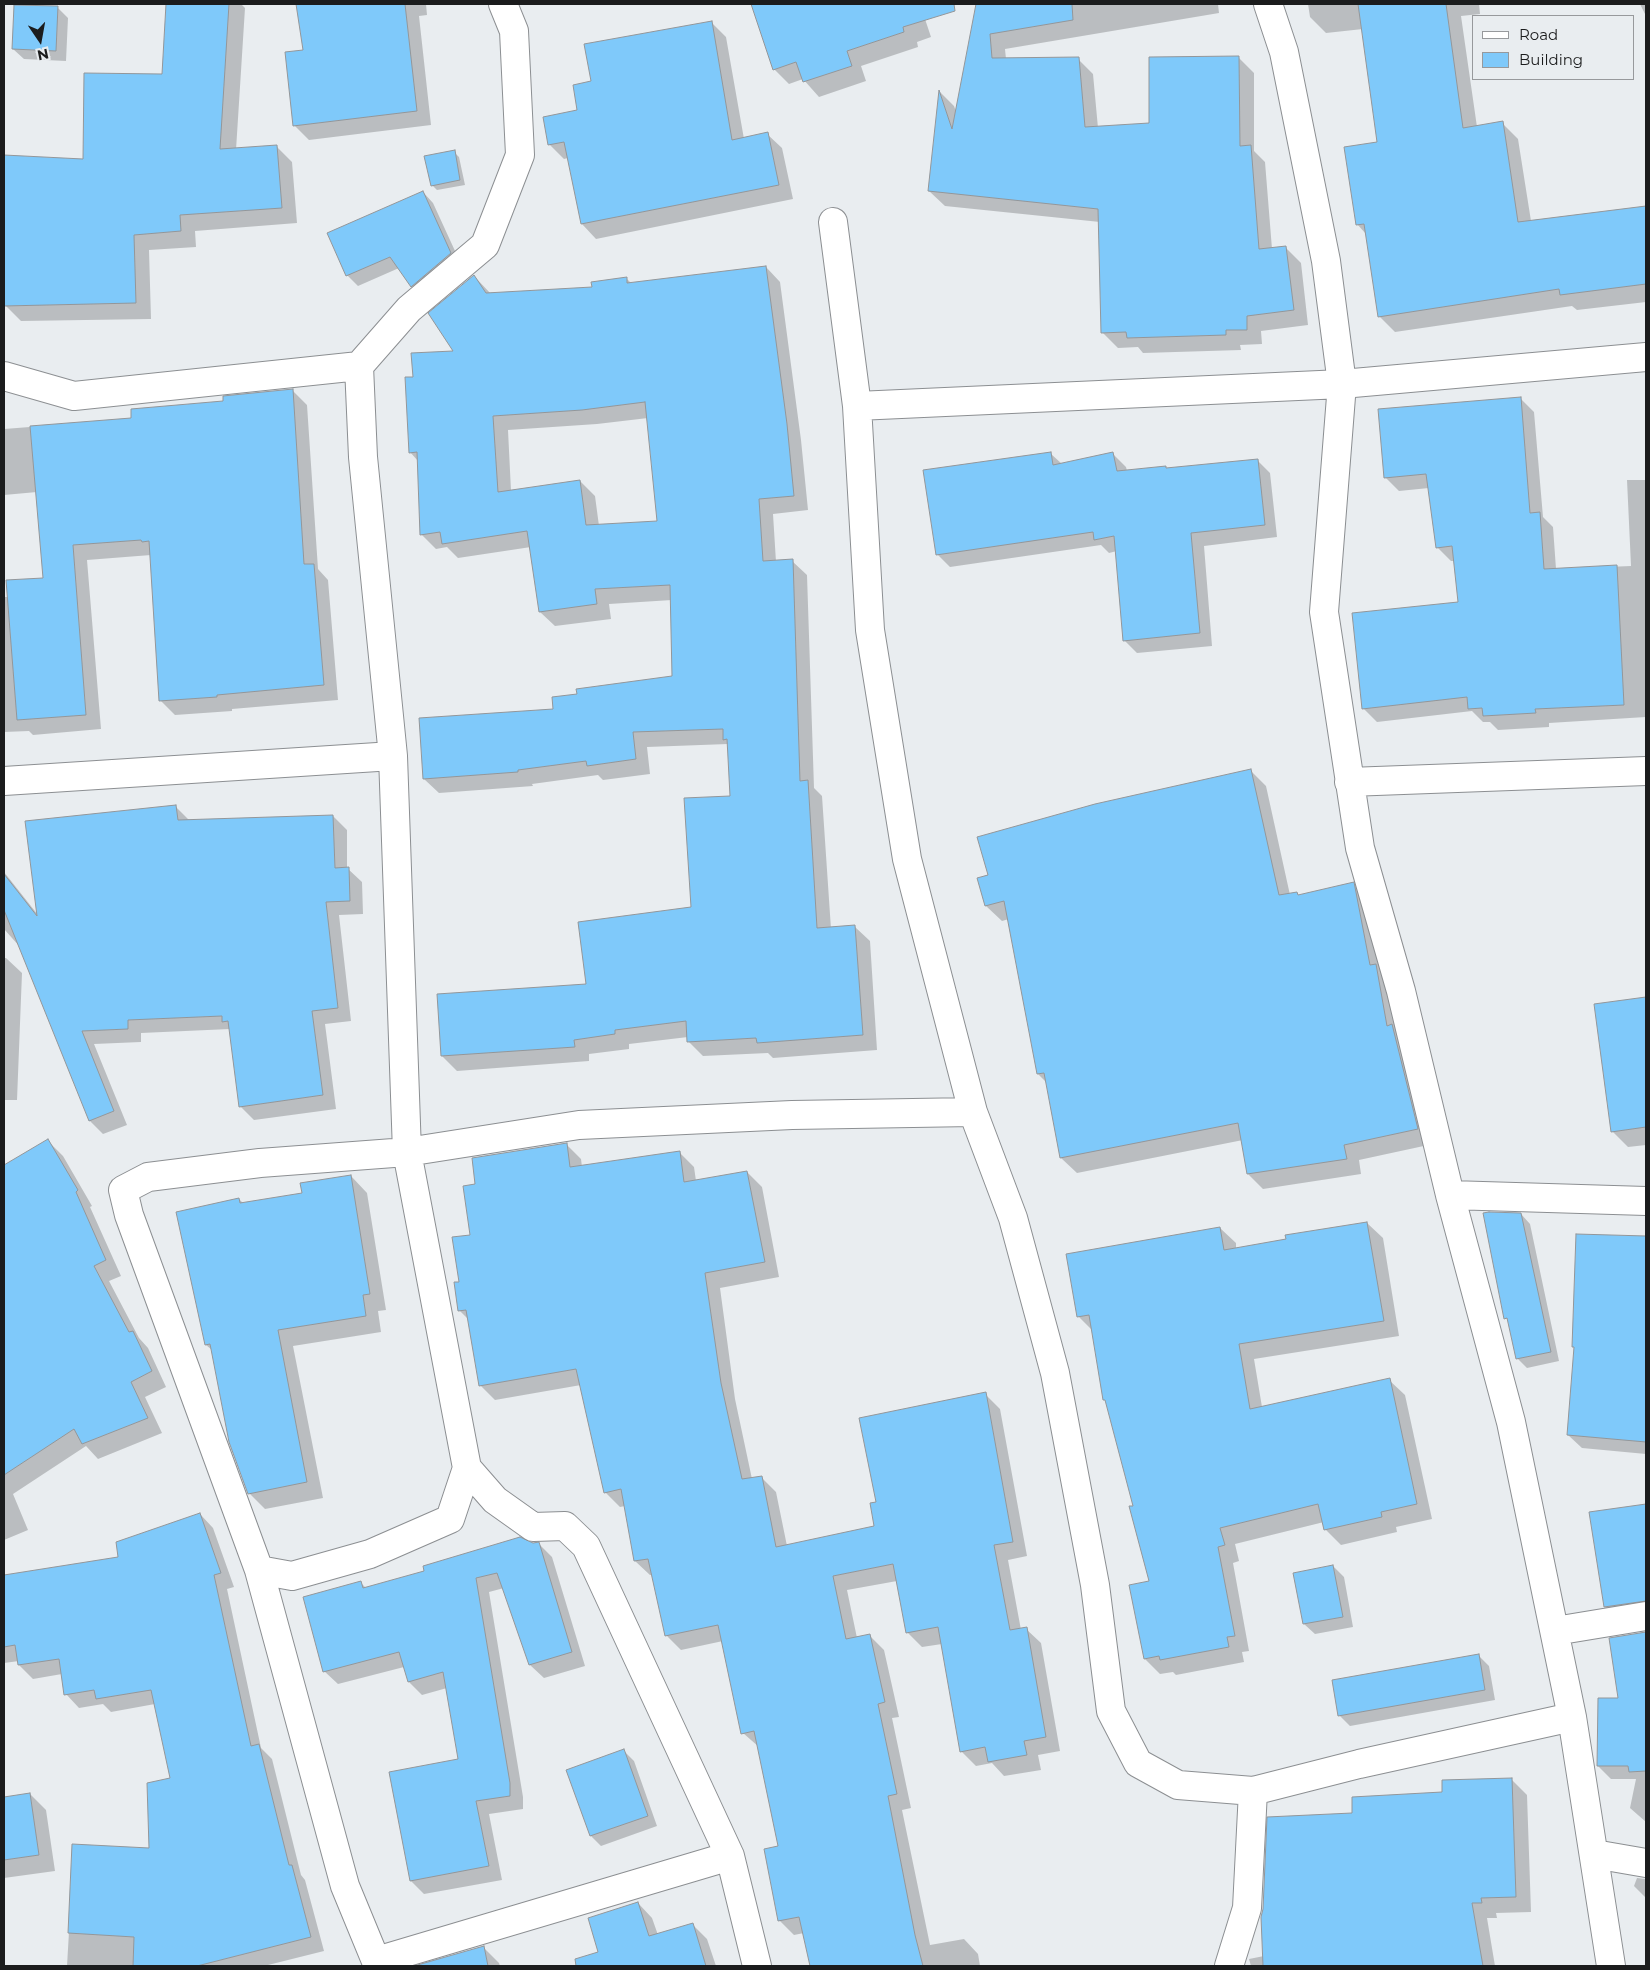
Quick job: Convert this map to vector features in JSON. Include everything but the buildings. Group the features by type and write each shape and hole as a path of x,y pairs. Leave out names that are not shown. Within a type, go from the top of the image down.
{"street":[{"path":"4,376 74,396 359,366 410,310 485,246 520,155 514,30 503,4"},
{"path":"1268,4 1284,52 1326,261 1342,384 1324,612 1360,848 1400,991 1450,1195 1511,1422 1572,1717 1611,1966"},
{"path":"833,222 857,406 870,630 907,859 973,1112 1013,1218 1055,1373 1095,1586 1110,1711 1138,1763 1178,1785 1253,1791 1359,1764 1572,1717"},
{"path":"857,406 1342,384 1646,357"},
{"path":"259,1570 292,1576 370,1554 450,1519 467,1468 407,1152 393,756 362,457 359,366"},
{"path":"4,781 393,756"},
{"path":"1349,782 1646,771"},
{"path":"730,1856 378,1964 345,1886 259,1570 129,1215 123,1190 148,1177 260,1163 407,1152 579,1125 792,1115 973,1112"},
{"path":"1450,1195 1646,1200"},
{"path":"467,1468 495,1500 533,1527 565,1526 586,1546 730,1856 757,1966"},
{"path":"1555,1631 1646,1616"},
{"path":"1229,1966 1247,1908 1253,1791"},
{"path":"1594,1854 1646,1863"}]}
